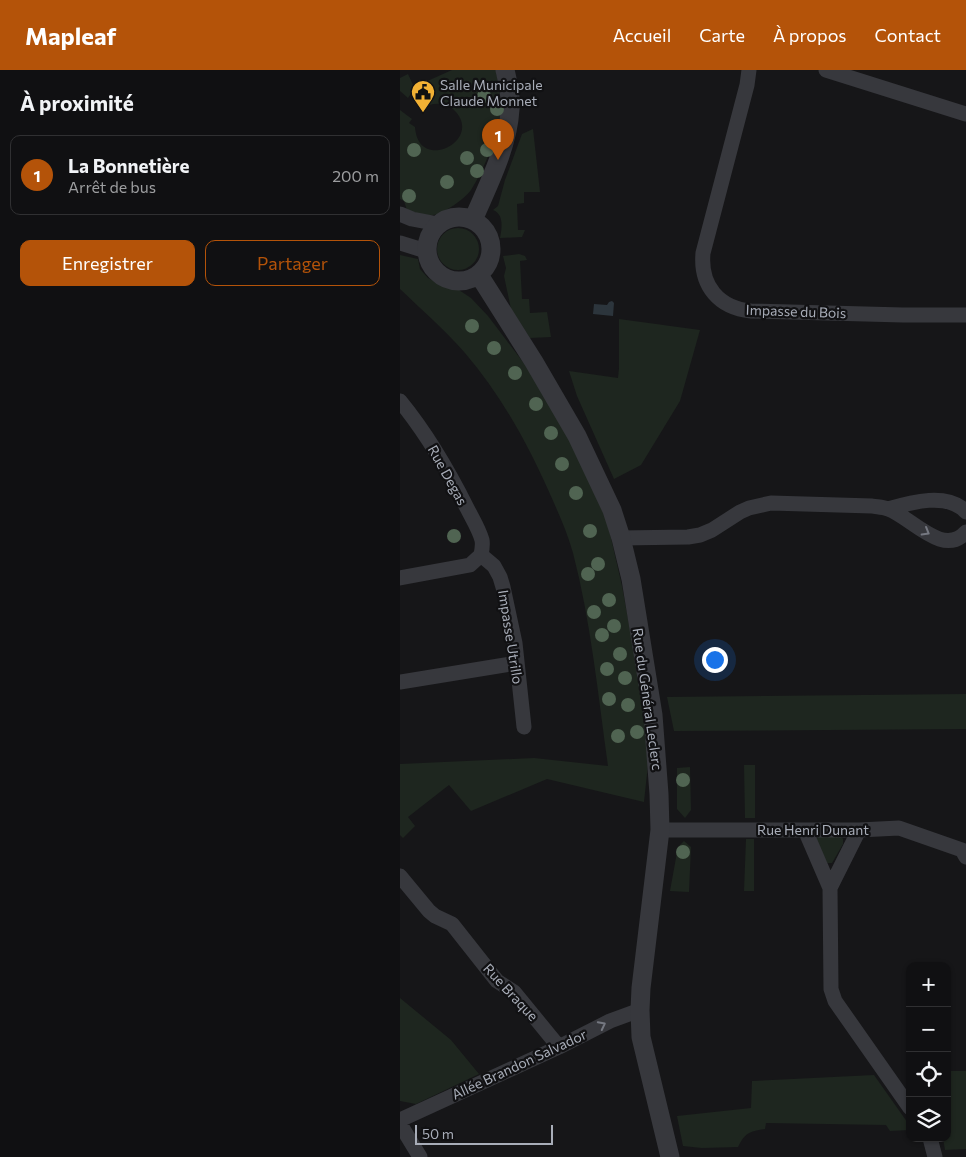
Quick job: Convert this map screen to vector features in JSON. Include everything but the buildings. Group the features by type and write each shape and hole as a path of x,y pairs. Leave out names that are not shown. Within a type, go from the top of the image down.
{"street":[{"path":"473,220 498,160 508,125 510,93 505,70"},
{"name":"Impasse du Bois","path":"748,70 747,86 702,253 703,271 716,297 731,307 751,311 903,315 966,314"},
{"path":"826,70 848,73 966,114"},
{"path":"400,214 412,219 438,224"},
{"path":"458,217 473,220 486,230 491,246 489,262 479,275 468,281 448,280 437,274 427,257 428,239 438,224 447,219 458,217"},
{"path":"400,243 426,251"},
{"name":"Rue du Général Leclerc","path":"479,275 534,362 577,436 612,510 621,538 630,579 653,715 660,830 644,964 640,1010 641,1037 670,1157"},
{"name":"Rue Degas","path":"400,401 414,419 455,483 480,533 483,546 481,555"},
{"path":"621,538 700,535 712,530 740,512 771,503 855,504 888,509 921,501 937,501 953,503 966,512"},
{"path":"888,509 931,535 943,540 952,542 966,532"},
{"path":"400,578 470,564 481,555"},
{"name":"Impasse Utrillo","path":"481,555 494,566 500,576 515,643 524,727"},
{"path":"400,682 517,663"},
{"name":"Rue Henri Dunant","path":"660,830 859,830 899,828 965,850"},
{"path":"805,830 830,888 830,982 832,995 906,1102"},
{"path":"830,888 859,830"},
{"name":"Rue Braque","path":"400,876 429,911 452,924 497,981 514,992 559,1047"},
{"name":"Allée Brandon Salvador","path":"400,1120 559,1047 610,1020 640,1010"},
{"path":"400,1124 420,1157"},
{"path":"931,1142 935,1157"}],"shaded area":[{"path":"452,70 496,70 500,112 493,142 486,162 471,190 454,206 433,215 407,210 404,201 400,199 400,110 412,119 409,123 415,127 419,141 427,148 437,150 447,147 456,141 461,132 461,121 454,110 448,106 439,104 429,105 412,92 408,98 400,91 400,78 408,74 414,87"},
{"path":"533,129 540,192 524,192 524,203 517,204 518,230 525,230 522,237 500,238 501,218 493,210 498,206 505,180 522,134"},
{"path":"462,228 470,231 476,237 479,249 476,261 470,267 454,270 446,267 440,261 437,245 440,237 446,231"},
{"path":"519,254 525,256 527,260 520,261 522,299 529,299 530,313 547,312 551,337 530,338 511,309 504,276 506,268 503,256"},
{"path":"400,255 418,259 420,269 428,278 444,286 459,290 471,298 488,316 529,370 562,422 603,503 622,586 646,718 649,755 644,802 547,779 471,811 449,785 408,817 415,826 403,838 400,835 400,764 534,758 608,766 585,605 573,553 562,521 526,444 492,388 457,345 400,289"},
{"path":"612,301 614,303 613,316 593,314 594,304 607,305"},
{"path":"619,319 700,330 680,401 641,465 614,479 577,396 569,371 618,378"},
{"path":"966,694 966,729 674,731 667,697"},
{"path":"744,765 755,765 755,818 745,818"},
{"path":"690,767 691,810 685,818 677,809 677,768"},
{"path":"820,836 841,837 843,839 843,844 832,863 827,863 816,839"},
{"path":"746,839 754,839 754,891 744,891"},
{"path":"684,841 691,847 689,892 670,891 678,847"},
{"path":"400,998 451,1040 479,1074 416,1104 400,1101"},
{"path":"951,1071 966,1071 966,1149 945,1150 944,1142 951,1142"},
{"path":"874,1075 906,1120 906,1130 890,1131 886,1125 766,1123 765,1129 748,1134 738,1147 702,1148 683,1146 677,1116 751,1108 752,1081"}],"place":[{"name":"Salle Municipale Claude Monnet","path":"423,113"},
{"name":"La Bonnetière","path":"498,160"}]}
